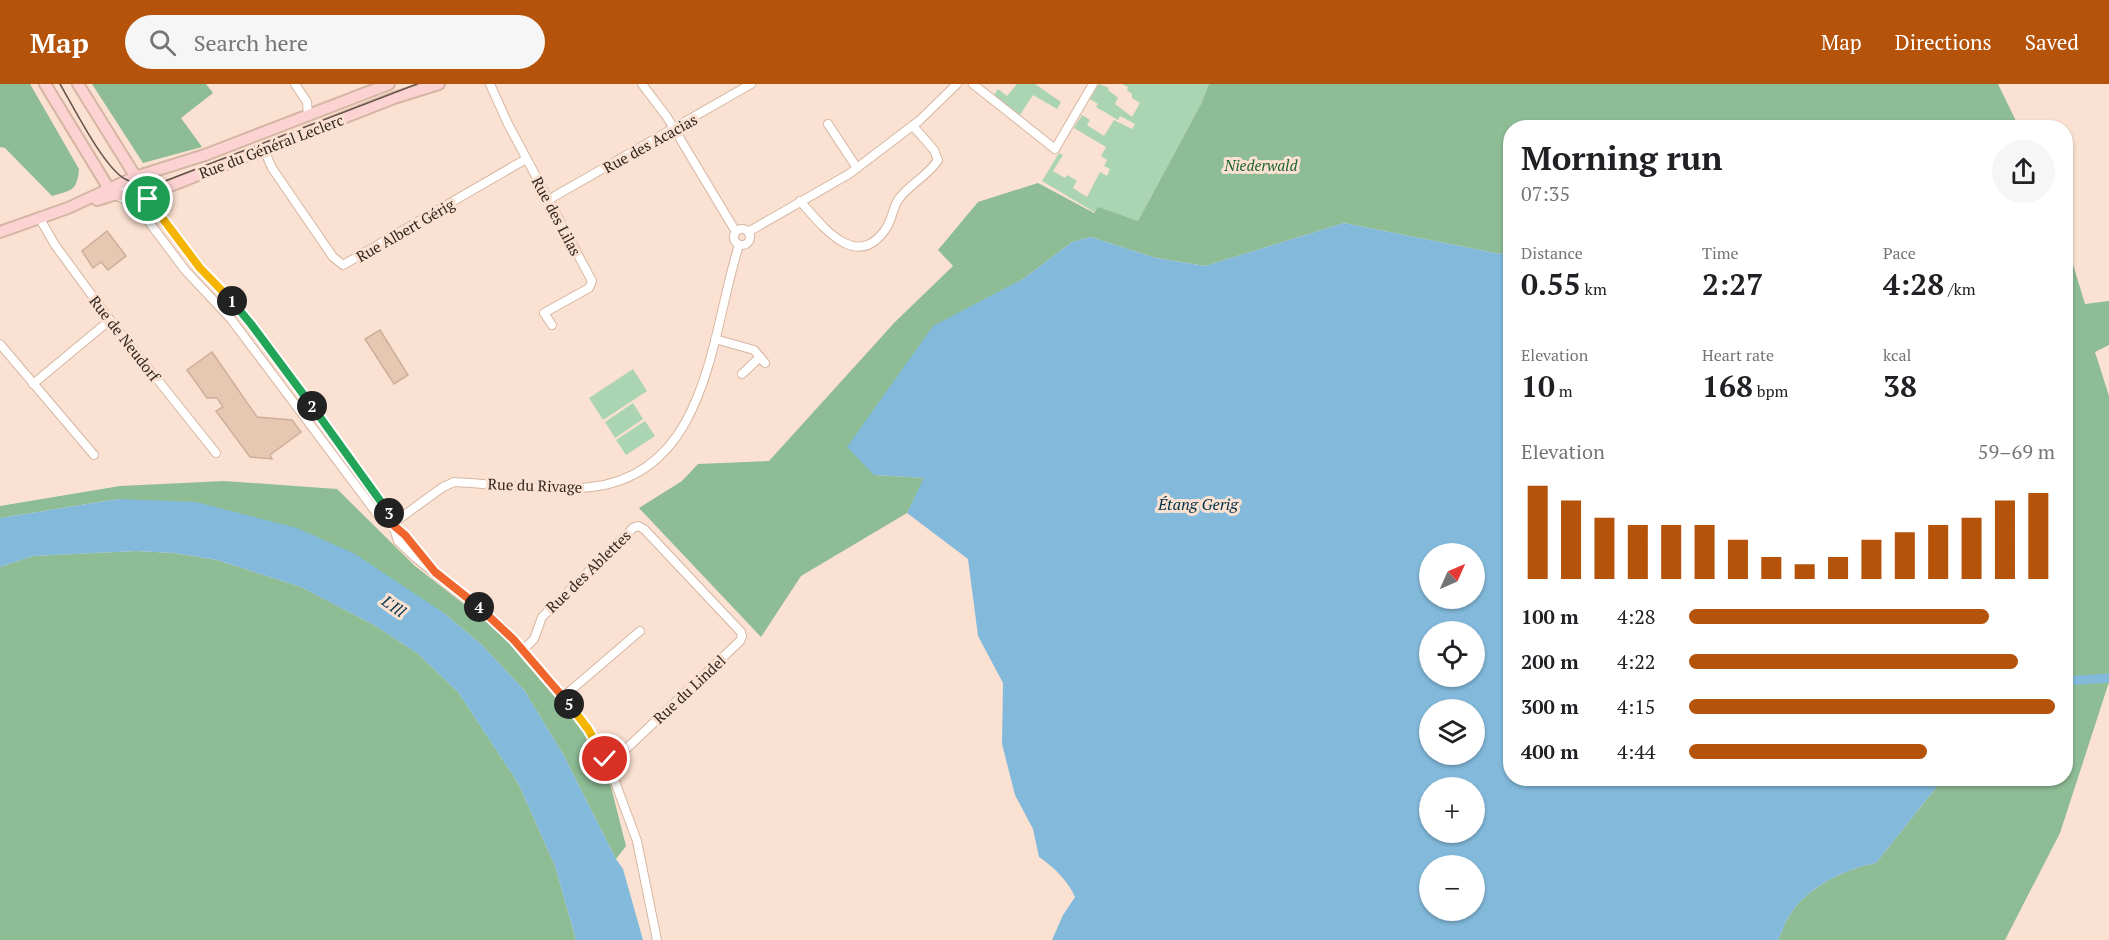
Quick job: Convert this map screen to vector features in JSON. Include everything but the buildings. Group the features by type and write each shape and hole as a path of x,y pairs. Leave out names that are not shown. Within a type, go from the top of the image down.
{"main road":[{"path":"45,84 99,173 112,190"},
{"path":"78,84 128,164 140,190"},
{"name":"Rue du Général Leclerc","path":"140,190 148,173 205,155 388,84"},
{"name":"Rue du Général Leclerc","path":"68,208 93,195 112,190 140,190 168,186 394,98 439,84"},
{"path":"128,164 136,172 148,173"},
{"path":"93,195 101,186 99,173"},
{"name":"Rue du Général Leclerc","path":"0,232 40,219 112,190 140,190"}],"street":[{"path":"296,84 307,102 308,116"},
{"name":"Rue des Lilas","path":"490,84 526,159 592,281 589,288 544,313 552,325"},
{"path":"642,84 675,129 736,232 734,239 739,245 749,242 748,232"},
{"name":"Rue des Acacias","path":"548,200 751,84"},
{"path":"748,232 800,201 826,189 857,168 913,126 957,84"},
{"path":"973,84 1055,150 1093,84"},
{"path":"828,124 857,168"},
{"path":"800,201 839,242 857,246 867,244 879,237 890,223 900,198 938,160 934,150 913,126"},
{"name":"Rue Albert Gérig","path":"264,150 272,168 338,263 346,264 526,159"},
{"path":"164,220 158,204 168,186"},
{"path":"112,190 137,206 185,270 241,331 381,519 392,524"},
{"path":"137,206 140,190"},
{"path":"140,190 210,279 251,324 321,418 389,513 398,541 492,618 523,650 588,729 605,759 637,841 657,940"},
{"name":"Rue de Neudorf","path":"40,219 55,245 110,320 216,453"},
{"path":"736,232 742,229 748,232"},
{"name":"Rue du Rivage","path":"392,524 443,487 454,482 589,488 633,474 658,458 683,429 700,395 739,245"},
{"path":"33,384 110,320"},
{"path":"241,331 251,324"},
{"path":"715,339 754,350 763,360 742,374"},
{"path":"0,344 94,455"},
{"path":"310,424 321,418"},
{"name":"Rue des Ablettes","path":"523,650 534,639 542,616 633,528 638,526 644,529 740,630 742,636"},
{"path":"563,697 640,631"},
{"name":"Rue du Lindel","path":"605,759 615,758 621,754 742,636"}],"green space":[{"path":"0,84 30,84 79,169 75,186 52,196 5,148 0,147"},
{"path":"92,84 206,84 213,93 181,118 202,147 143,163"},
{"path":"1017,84 1035,84 1061,102 1057,109 1033,95 1020,115 994,95 998,89 1007,96"},
{"path":"1099,84 1109,88 1108,90 1118,98 1115,104 1132,117 1140,103 1132,98 1132,94 1127,90 1128,87 1122,84 1209,84 1201,104 1138,221 1098,208 1094,212 1042,181 1059,153 1063,155 1053,171 1065,178 1067,175 1077,181 1073,188 1087,197 1100,172 1107,176 1110,169 1104,166 1107,160 1101,156 1106,147 1074,128 1082,115 1090,120 1087,125 1104,136 1114,120 1132,129 1135,124 1120,116 1118,120 1096,107 1098,104 1090,99"},
{"name":"Niederwald","path":"1209,84 1998,84 2016,120 1503,120 1503,253 1500,254 1344,223 1205,266 1156,258 1091,237 1072,242 1023,279 933,327 874,475 925,478 907,513 801,576 761,637 639,508 682,481 698,464 769,461 895,322 953,266 938,250 978,202 1038,183 1094,213 1098,207 1138,221 1201,104"},
{"path":"2073,264 2085,304 2109,301 2109,345 2095,352 2109,396 2109,682 2060,833 2005,940 1778,940 1788,918 1806,896 1840,875 1876,863 1937,786 2073,786"},
{"path":"633,369 647,391 603,420 589,398"},
{"path":"633,403 643,419 615,438 605,422"},
{"path":"645,421 655,436 626,455 616,440"},
{"path":"224,481 337,489 415,566 500,632 549,688 588,738 610,783 626,846 616,859 563,754 524,690 482,645 444,613 118,499 0,518 0,506 120,486"},
{"path":"136,551 174,553 217,560 301,587 374,625 417,653 458,692 518,783 555,866 576,940 0,940 0,567 33,556"}],"water":[{"name":"Étang Gerig","path":"1344,223 1503,253 1503,786 1937,786 1876,863 1840,875 1806,896 1788,918 1778,940 1052,940 1063,915 1075,897 1069,885 1060,875 1039,857 1033,829 1015,795 1002,744 1003,683 978,636 968,559 907,513 924,478 874,475 847,447 933,326 1023,279 1072,242 1091,237 1156,258 1205,266"},
{"name":"L'Ill","path":"118,499 196,502 297,528 355,554 444,613 482,645 524,690 563,754 623,869 643,940 576,940 555,866 518,783 458,692 417,653 374,625 301,587 217,560 174,553 136,551 33,556 0,567 0,518"}],"waterway":[{"path":"2073,681 2109,678"}],"tram line":[{"path":"60,84 108,163 125,179 145,184 165,181 417,84"}],"route":[{"path":"148,199 210,279 251,324 373,490 389,513 392,524 401,530 435,572 492,618 514,640 588,729 605,759"}]}
